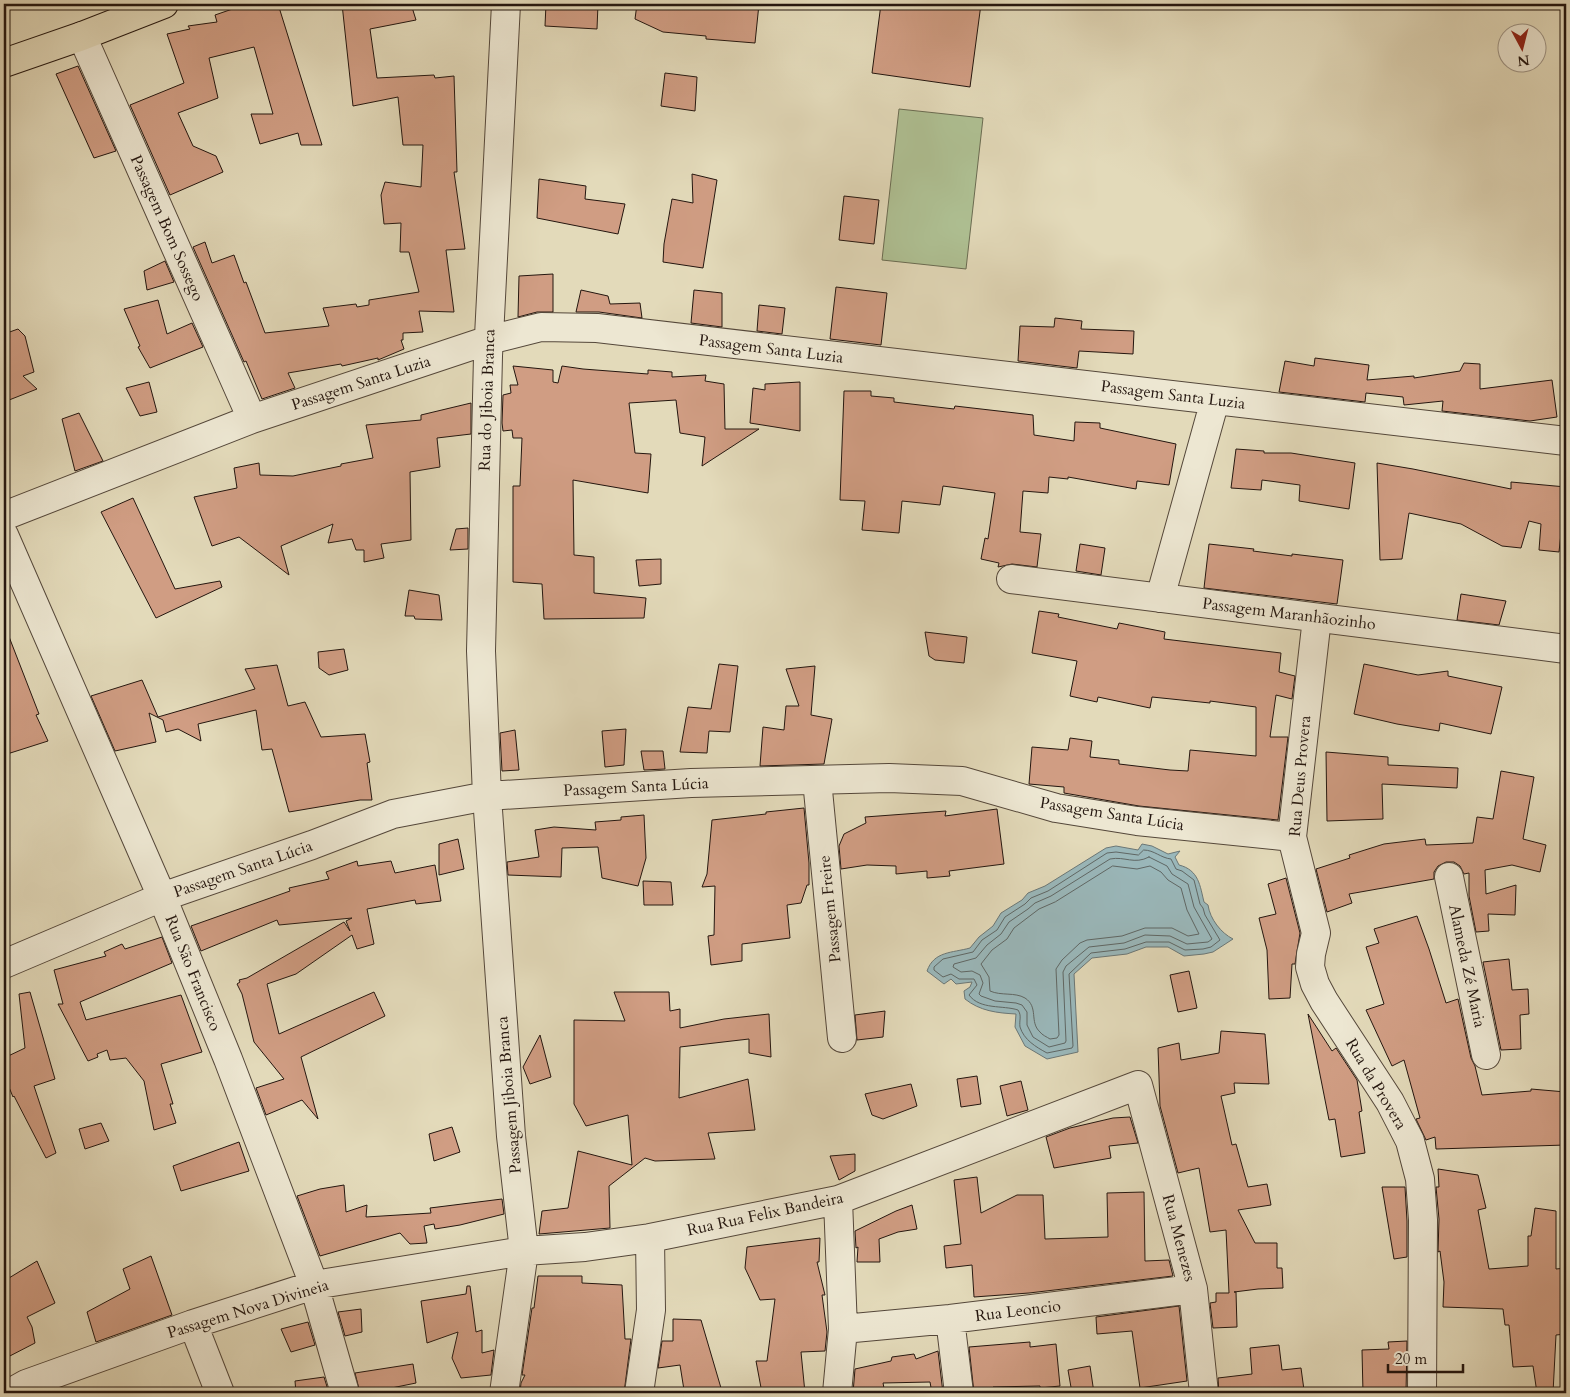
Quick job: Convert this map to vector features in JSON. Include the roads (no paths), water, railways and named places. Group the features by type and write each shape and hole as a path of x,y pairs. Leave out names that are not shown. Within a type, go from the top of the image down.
{"main road":[{"path":"4,63 82,36 164,4"}],"street":[{"name":"Rua do Jiboia Branca","path":"487,796 480,651 489,340 506,4"},
{"name":"Passagem Bom Sossego","path":"82,36 252,420"},
{"name":"Passagem Santa Luzia","path":"4,516 252,420 489,340 541,327 598,328 1566,441"},
{"path":"1160,598 1215,400"},
{"name":"Rua São Francisco","path":"4,535 162,897 228,1059 314,1285 345,1393"},
{"name":"Passagem Maranhãozinho","path":"1011,579 1566,649"},
{"name":"Rua Deus Provera","path":"1316,933 1292,837 1317,618"},
{"name":"Passagem Santa Lúcia","path":"4,964 162,897 312,845 393,814 487,796 690,783 889,778 962,781 1056,808 1137,821 1292,837"},
{"name":"Passagem Freire","path":"817,780 842,1038"},
{"name":"Passagem Jiboia Branca","path":"487,796 511,1136 524,1251 504,1393"},
{"name":"Alameda Zé Maria","path":"1449,877 1486,1055"},
{"name":"Rua da Provera","path":"1316,933 1310,967 1315,984 1324,1001 1390,1102 1410,1141 1420,1179 1423,1220 1422,1393"},
{"name":"Rua Rua Felix Bandeira","path":"524,1251 585,1247 650,1238 838,1200 1138,1085"},
{"name":"Rua Menezes","path":"1138,1085 1193,1290 1204,1393"},
{"path":"837,1393 843,1329 838,1200"},
{"path":"639,1393 651,1310 650,1238"},
{"name":"Passagem Nova Divineia","path":"10,1393 26,1384 193,1324 314,1285 524,1251"},
{"name":"Rua Leoncio","path":"843,1329 950,1319 1193,1290"},
{"path":"950,1319 960,1393"},
{"path":"193,1324 220,1393"}],"water":[{"path":"1142,844 1152,846 1168,854 1180,851 1175,857 1179,865 1186,867 1198,879 1204,902 1208,905 1214,920 1224,933 1233,939 1213,952 1204,954 1184,956 1168,947 1146,947 1127,954 1092,958 1074,974 1078,1052 1047,1059 1025,1046 1015,1027 1016,1014 983,1009 965,999 964,991 970,987 972,982 956,984 951,979 944,984 927,971 930,964 939,956 970,948 979,937 993,926 1001,913 1022,900 1028,893 1045,886 1106,848 1116,846 1138,850"}]}
